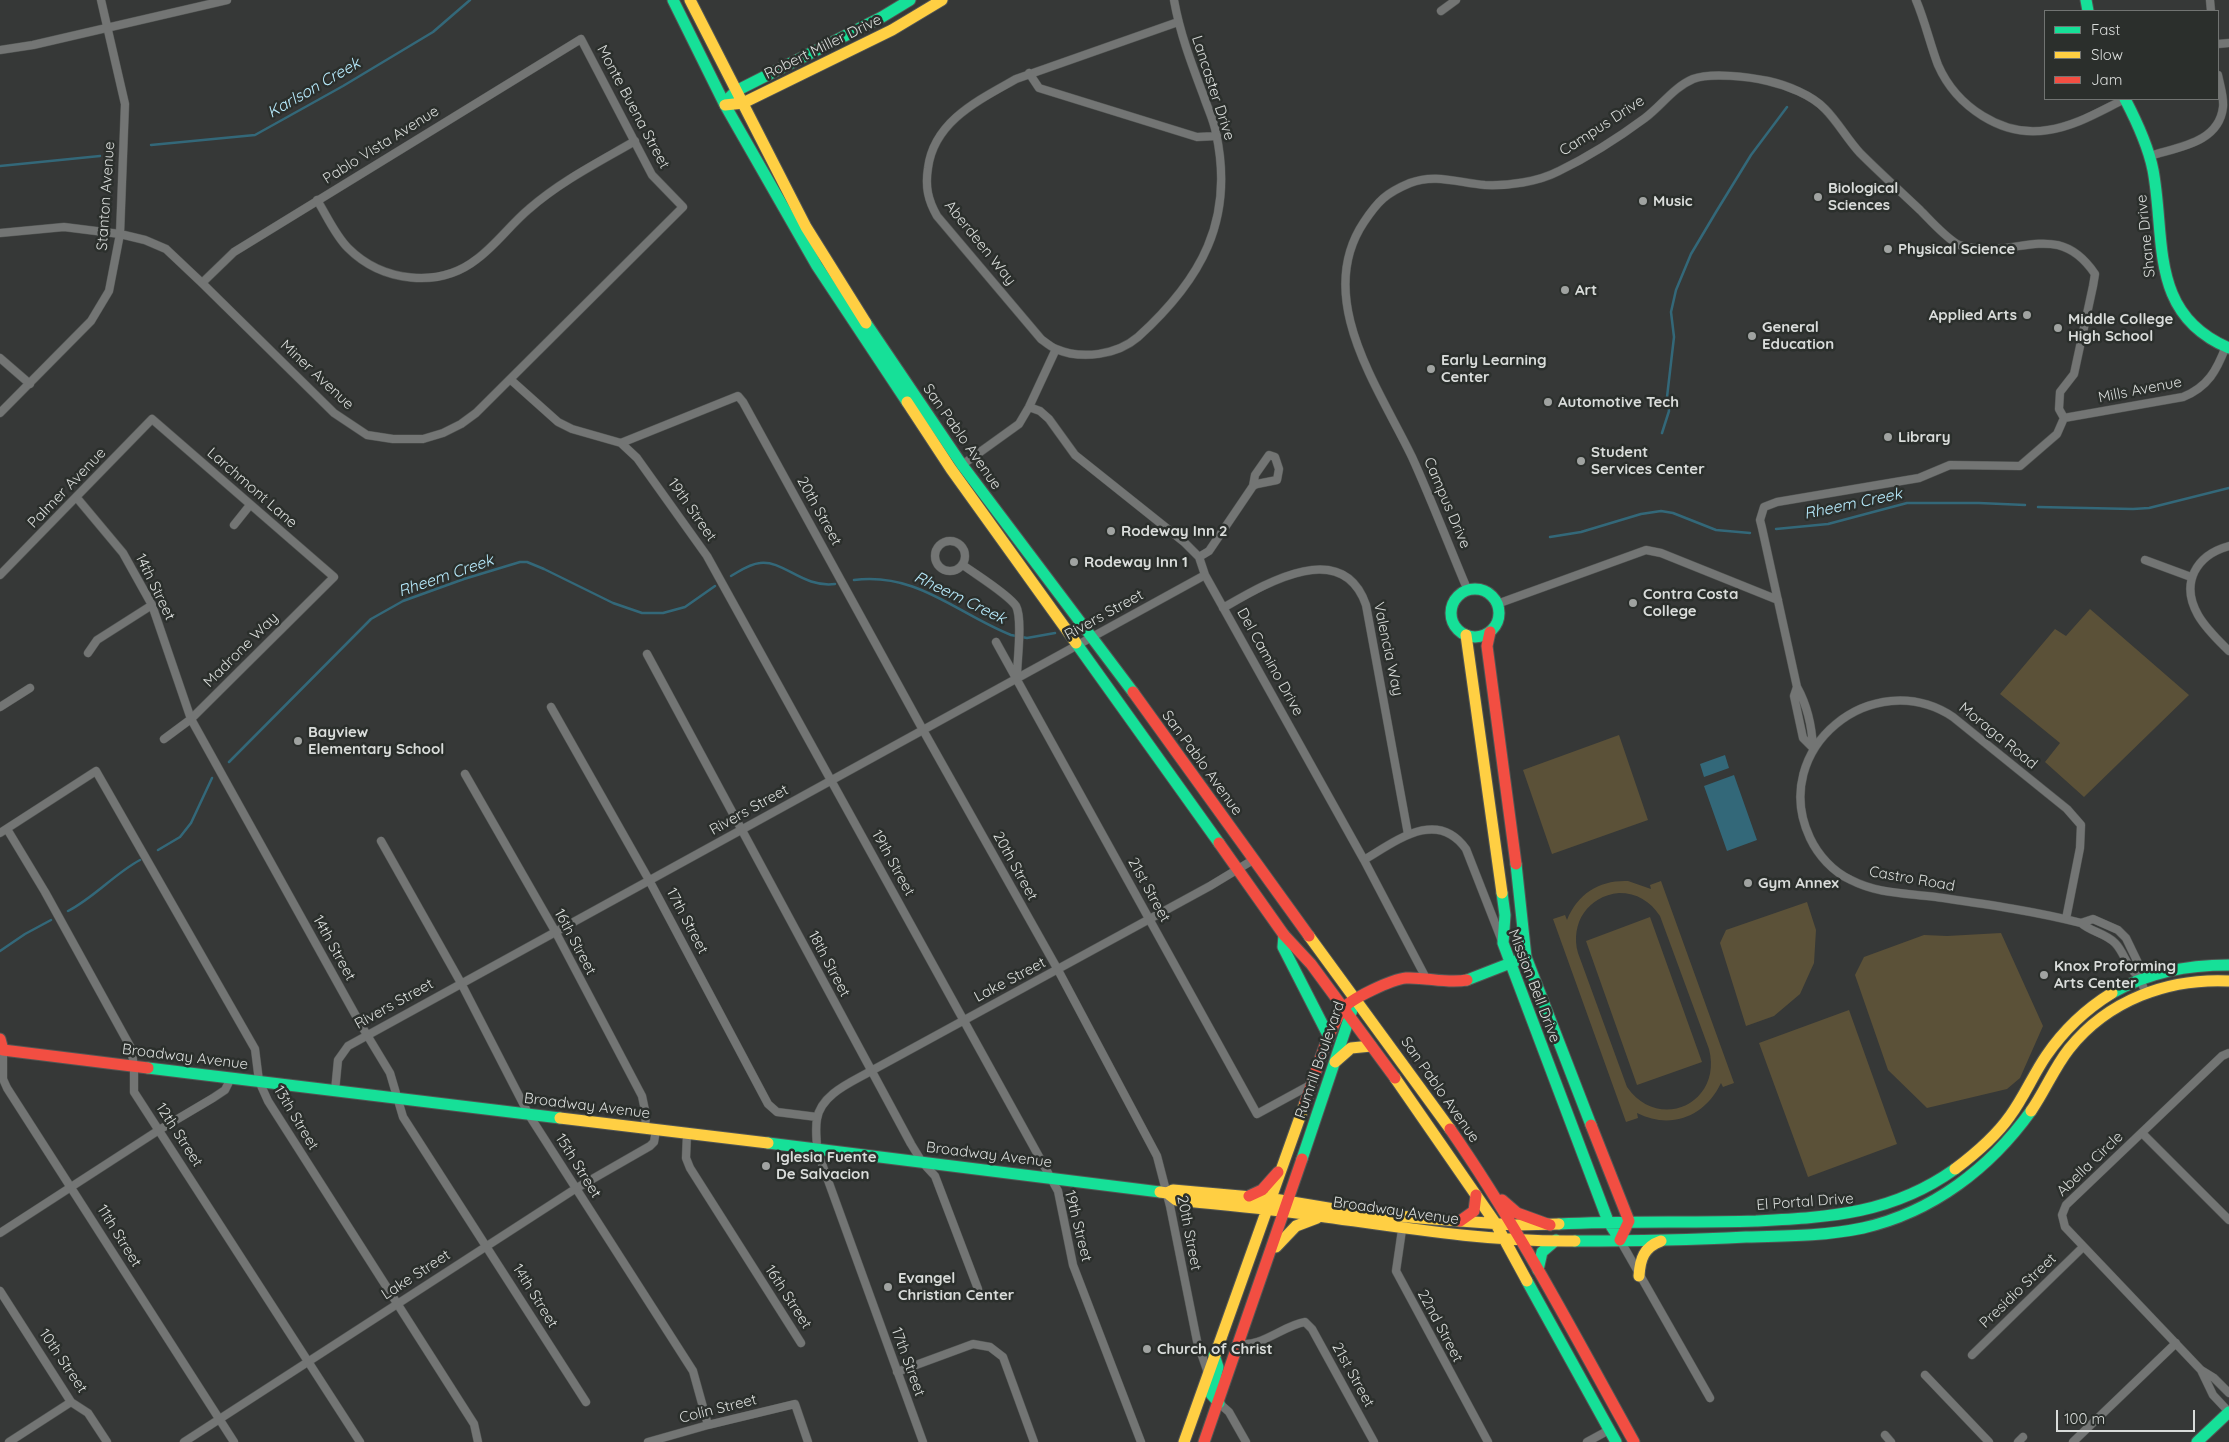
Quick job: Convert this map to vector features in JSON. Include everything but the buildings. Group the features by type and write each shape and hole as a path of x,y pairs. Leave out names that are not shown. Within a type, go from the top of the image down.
{"main road":[{"name":"San Pablo Avenue","path":"673,0 725,105 817,266 951,469 1076,646 1284,935 1310,964 1372,1046 1496,1224 1616,1442"},
{"name":"San Pablo Avenue","path":"690,0 806,227 826,260 962,465 1093,637 1253,860 1426,1094 1489,1188 1521,1240 1634,1442"},
{"name":"Robert Miller Drive","path":"736,90 882,17 910,0"},
{"name":"Robert Miller Drive","path":"742,103 892,30 942,0"},
{"path":"725,105 736,90"},
{"name":"Shane Drive","path":"2126,100 2139,127 2150,156 2158,207 2161,262 2167,287 2182,312 2196,328 2227,347"},
{"path":"725,105 742,103"},
{"path":"1356,999 1395,980 1458,982 1470,980 1526,957 1518,876 1487,646 1490,632 1498,619 1497,604 1487,593 1474,590 1468,591 1456,599 1451,612 1455,626 1466,635 1481,636 1490,632"},
{"path":"1466,635 1505,915 1503,943"},
{"path":"1284,935 1283,947 1329,1038"},
{"name":"Mission Bell Drive","path":"1503,943 1608,1221 1620,1240"},
{"name":"Mission Bell Drive","path":"1526,957 1544,1008 1629,1221"},
{"name":"El Portal Drive","path":"1496,1224 1550,1225 1608,1221 1689,1223 1820,1218 1859,1213 1910,1195 1942,1179 1971,1157 1986,1142 2005,1122 2024,1096 2044,1059 2060,1036 2100,1000 2139,977 2182,966 2229,965"},
{"name":"El Portal Drive","path":"1504,1240 1664,1240 1802,1235 1873,1225 1937,1199 1969,1178 1993,1156 2018,1128 2035,1106 2064,1056 2082,1035 2112,1010 2167,985 2192,981 2229,980"},
{"name":"Rumrill Boulevard","path":"1184,1442 1329,1038 1356,999"},
{"name":"Rumrill Boulevard","path":"1204,1442 1287,1207 1335,1062 1346,1012"},
{"name":"Broadway Avenue","path":"2,1045 134,1066 1167,1193 1176,1200 1270,1204 1321,1216 1402,1229 1504,1240"},
{"path":"1335,1062 1346,1049 1353,1046 1372,1046"},
{"path":"1250,1196 1262,1190 1284,1165"},
{"path":"1489,1188 1517,1213 1550,1225"},
{"name":"Broadway Avenue","path":"1167,1193 1173,1190 1250,1196 1270,1204"},
{"path":"1460,1221 1474,1211 1476,1195"},
{"name":"Broadway Avenue","path":"1287,1207 1496,1224"},
{"path":"1270,1254 1296,1226 1321,1216"},
{"path":"1620,1240 1629,1221"},
{"path":"1538,1270 1540,1254 1544,1248 1556,1240"},
{"path":"1639,1276 1641,1256 1654,1243 1664,1240"},
{"path":"1214,1355 1218,1367 1211,1394 1219,1403"},
{"path":"1576,1370 1584,1372 1603,1404 1615,1407"},
{"path":"2197,1442 2229,1412"},
{"path":"1609,1430 1619,1435 1623,1442"}],"street":[{"name":"Stanton Avenue","path":"0,413 91,321 109,291 120,234 126,104 101,0"},
{"path":"0,50 33,45 227,0"},
{"name":"Lancaster Drive","path":"1056,349 1086,355 1114,351 1136,339 1165,312 1185,289 1202,260 1217,223 1220,159 1217,136 1178,22 1174,0"},
{"path":"1442,11 1456,0"},
{"path":"1916,0 1939,65 1958,96 1978,114 2006,127 2026,130 2047,130 2077,123 2123,100"},
{"name":"Aberdeen Way","path":"1056,349 1041,338 944,225 932,207 927,192 926,179 930,153 934,143 948,124 992,92 1029,73 1178,22"},
{"name":"Monte Buena Street","path":"581,39 652,175 683,207"},
{"name":"Pablo Vista Avenue","path":"202,282 234,252 581,39"},
{"path":"1029,73 1039,88 1197,137 1217,136"},
{"name":"Campus Drive","path":"1468,591 1414,462 1360,353 1349,319 1346,295 1346,270 1350,245 1383,196 1412,182 1428,178 1486,185 1522,183 1555,173 1647,117 1674,92 1692,79 1703,76 1724,76 1770,81 1814,100 1824,107 1859,151 1959,246 1996,250 2035,242 2061,246 2076,252 2086,261 2095,274 2074,374 2060,392 2059,409 2064,418"},
{"path":"2150,156 2203,140 2217,125 2224,106 2219,80"},
{"path":"317,200 347,247 361,259 387,272 412,278 421,279 446,276 477,259 529,208 571,178 635,141"},
{"name":"Miner Avenue","path":"0,233 64,227 120,234 145,240 166,249 202,282 334,413 367,435 393,439 411,439 443,433 461,424 476,413 683,207"},
{"name":"Mills Avenue","path":"2064,418 2183,397 2195,392 2214,374 2227,347"},
{"path":"962,465 1019,424 1030,408 1056,349"},
{"path":"0,358 30,384"},
{"name":"19th Street","path":"511,380 558,422 572,429 621,443 637,458 707,556 832,780 1049,1178 1058,1191 1073,1265 1140,1442"},
{"name":"20th Street","path":"621,443 738,396 743,402 923,730 1058,970 1157,1156 1167,1193 1197,1341 1208,1373"},
{"name":"Del Camino Drive","path":"1030,408 1040,411 1049,419 1075,455 1184,542 1199,557 1205,575 1364,860 1427,980"},
{"path":"1813,748 1812,731 1798,687 1760,520 1762,512 1768,503 1919,478 1950,465 2020,466 2057,434 2064,418"},
{"name":"Palmer Avenue","path":"0,575 152,419"},
{"name":"Larchmont Lane","path":"152,419 334,576"},
{"path":"1199,557 1209,551 1253,486"},
{"name":"14th Street","path":"77,498 123,552 152,605 191,719 390,1073 403,1117 586,1402"},
{"path":"234,525 250,505"},
{"path":"947,542 959,544 965,553 963,565 953,571 942,569 935,559 938,548 947,542"},
{"path":"2229,546 2204,557 2191,577 2192,598 2198,615 2229,651"},
{"path":"1497,604 1646,550 1661,553 1778,600"},
{"path":"2144,560 2191,577"},
{"name":"21st Street","path":"963,565 1016,606 1019,619 1017,678"},
{"name":"Valencia Way","path":"1223,608 1269,582 1305,570 1335,573 1346,578 1358,589 1366,605 1408,834"},
{"name":"Rivers Street","path":"335,1091 338,1060 348,1046 1205,575"},
{"name":"Madrone Way","path":"164,739 191,719 334,576"},
{"path":"88,653 97,640 152,605"},
{"name":"21st Street","path":"996,642 1256,1114 1312,1084"},
{"name":"18th Street","path":"647,654 871,1071 922,1162 935,1176 978,1289"},
{"path":"0,707 30,688"},
{"name":"Moraga Road","path":"1800,786 1805,766 1813,748 1828,730 1845,716 1883,702 1898,700 1915,702 1941,709 2067,809 2081,825 2080,848 2066,920"},
{"name":"17th Street","path":"551,707 649,880 768,1104 777,1112 817,1117"},
{"name":"13th Street","path":"4,831 96,771 255,1050 259,1081 268,1102 474,1424 478,1442"},
{"name":"16th Street","path":"465,774 555,931 642,1096 651,1129"},
{"name":"Castro Road","path":"1800,786 1800,809 1805,828 1815,848 1828,863 1849,880 1868,888 1889,892 1935,897 2081,923 2093,919 2118,930 2134,952 2140,967 2139,977"},
{"name":"Mission Bell Drive","path":"1364,860 1408,834 1436,830 1449,834 1462,843 1466,849 1503,943"},
{"name":"12th Street","path":"4,831 45,892 131,1048 134,1066 134,1092 360,1442"},
{"name":"15th Street","path":"381,841 461,983 529,1115 693,1371 708,1425"},
{"name":"Lake Street","path":"817,1117 825,1101 871,1071 1149,920 1253,860"},
{"name":"Castro Road","path":"2081,923 2089,931 2110,939 2122,953 2130,970 2139,977 2146,993"},
{"name":"11th Street","path":"2,1045 3,1079 7,1088 234,1442"},
{"name":"Abella Circle","path":"2229,1053 2222,1056 2066,1205 2062,1215 2065,1227 2083,1247 2201,1370 2214,1378 2229,1393"},
{"path":"0,1232 159,1130 213,1098 225,1090 231,1078"},
{"path":"817,1117 817,1150"},
{"name":"Lake Street","path":"184,1442 575,1189 638,1153 654,1142 651,1129"},
{"path":"2142,1133 2229,1220"},
{"name":"16th Street","path":"687,1134 686,1158 690,1168 801,1343"},
{"name":"17th Street","path":"817,1150 923,1442"},
{"name":"22nd Street","path":"1404,1216 1396,1271 1488,1442"},
{"name":"Mission Bell Drive","path":"1620,1240 1710,1398"},
{"name":"Presidio Street","path":"1972,1355 2083,1247"},
{"name":"10th Street","path":"0,1291 71,1402 88,1413 107,1442"},
{"name":"21st Street","path":"1239,1343 1253,1344 1297,1323 1305,1322 1312,1328 1374,1442"},
{"path":"2073,1442 2176,1343"},
{"path":"897,1372 973,1344 990,1347 1003,1358 1034,1442"},
{"name":"Abella Circle","path":"2201,1370 2213,1395 2229,1412"},
{"path":"1925,1376 1989,1442"},
{"path":"10,1442 71,1402"},
{"path":"1219,1403 1229,1412 1246,1442"},
{"name":"Colin Street","path":"648,1442 795,1404 808,1442"},
{"path":"1587,1442 1609,1430"},
{"path":"1885,1435 1892,1442"}],"shaded area":[{"path":"2090,609 2189,695 2084,797 2045,762 2060,743 2000,694 2055,629 2066,636"},
{"path":"1619,735 1648,820 1552,854 1523,770"},
{"path":"1618,881 1628,881 1651,889 1650,885 1661,881 1734,1083 1723,1087 1721,1083 1714,1095 1696,1112 1674,1120 1649,1118 1637,1113 1638,1118 1626,1122 1553,919 1565,915 1567,920 1577,902 1591,890","holes":["1626,893 1637,896 1647,902 1660,916 1709,1049 1711,1068 1707,1084 1698,1097 1685,1106 1671,1109 1655,1108 1640,1101 1627,1087 1578,953 1576,942 1579,922 1590,905 1608,895"]},
{"path":"1807,902 1816,930 1814,963 1800,994 1774,1016 1746,1026 1720,943 1726,930"},
{"path":"1650,917 1702,1062 1637,1085 1586,941"},
{"path":"2001,933 2043,1026 2020,1078 2007,1089 1927,1108 1888,1070 1855,975 1864,957 1924,935 1947,936"},
{"path":"1849,1010 1897,1144 1808,1177 1759,1043"}],"water":[{"path":"1725,755 1729,768 1704,777 1700,764"},
{"path":"1734,775 1757,840 1727,851 1704,786"}],"waterway":[{"name":"Karlson Creek","path":"151,145 255,135 343,86 433,32 470,0"},
{"path":"1662,433 1669,411 1667,397 1674,337 1671,312 1676,290 1691,254 1716,212 1751,155 1787,107"},
{"name":"Karlson Creek","path":"0,166 100,156"},
{"name":"Rheem Creek","path":"2038,507 2149,508 2229,488"},
{"name":"Rheem Creek","path":"1776,529 1828,524 1907,503 2025,505"},
{"name":"Rheem Creek","path":"1550,537 1581,532 1641,514 1661,511 1673,513 1716,530 1750,533"},
{"name":"Rheem Creek","path":"229,762 371,619 403,601 464,579 520,562 527,562 544,569 613,603 642,613 663,613 685,607 715,586"},
{"name":"Rheem Creek","path":"731,576 752,565 769,563 813,582 835,584"},
{"name":"Rheem Creek","path":"854,580 877,579 917,588 1011,635 1027,638 1055,633"},
{"name":"Rheem Creek","path":"158,850 180,837 191,823 212,778"},
{"name":"Rheem Creek","path":"68,911 140,860"},
{"name":"Rheem Creek","path":"0,951 25,934 51,920"}],"traffic: fast":[{"path":"673,0 725,105 817,266 907,402"},
{"path":"730,97 736,91 882,17 910,0"},
{"path":"2086,0 2088,10"},
{"path":"2126,100 2142,134 2151,161 2157,196 2161,248 2173,295 2185,316 2203,333 2229,348"},
{"path":"866,323 962,465 1133,692"},
{"path":"1475,589 1484,591 1492,596 1497,604 1499,613 1497,622 1492,630 1484,635 1475,637 1466,635 1458,630 1453,622 1451,613 1453,604 1458,596 1466,591 1475,589"},
{"path":"1076,643 1219,843"},
{"path":"1516,864 1526,957 1591,1125"},
{"path":"1502,893 1505,915 1503,943 1608,1221 1620,1240"},
{"path":"1284,935 1283,947 1329,1037"},
{"path":"1467,980 1526,957"},
{"path":"2112,993 2140,980 2169,971 2198,966 2229,965"},
{"path":"1302,1159 1352,1010"},
{"path":"148,1068 560,1118"},
{"path":"1575,1241 1682,1240 1805,1235 1849,1231 1889,1221 1913,1211 1958,1185 1997,1151 2031,1111"},
{"path":"768,1143 1160,1192"},
{"path":"1559,1224 1756,1221 1835,1215 1884,1204 1908,1196 1955,1169"},
{"path":"1538,1270 1542,1252 1556,1240"},
{"path":"1527,1281 1616,1442"},
{"path":"1214,1355 1218,1367 1211,1394 1219,1403"},
{"path":"2197,1442 2229,1412"}],"traffic: slow":[{"path":"690,0 806,227 866,323"},
{"path":"725,105 743,103 892,30 942,0"},
{"path":"907,402 951,469 1076,643"},
{"path":"1466,635 1502,893"},
{"path":"1309,936 1450,1129"},
{"path":"2031,1111 2069,1049 2102,1017 2121,1005 2162,988 2184,983 2229,981"},
{"path":"1955,1169 1998,1131 2015,1109 2041,1063 2067,1029 2084,1013 2112,993"},
{"path":"1335,1062 1351,1048 1371,1046"},
{"path":"1395,1078 1496,1224 1527,1281"},
{"path":"1184,1442 1305,1103"},
{"path":"560,1118 768,1143"},
{"path":"1167,1193 1173,1190 1274,1199 1340,1210 1419,1218 1515,1225 1559,1224"},
{"path":"1160,1192 1167,1193 1176,1200 1284,1211 1478,1237 1575,1241"},
{"path":"1276,1247 1296,1226 1317,1218"},
{"path":"1639,1276 1640,1264 1644,1254 1661,1241"}],"traffic: jam":[{"path":"1490,632 1487,646 1516,864"},
{"path":"1133,692 1309,936"},
{"path":"1219,843 1284,935 1311,964 1395,1078"},
{"path":"1305,1103 1331,1032 1346,1006 1372,990 1400,979 1467,980"},
{"path":"0,1039 3,1050 148,1068"},
{"path":"1591,1125 1629,1221 1620,1240"},
{"path":"1450,1129 1523,1244 1634,1442"},
{"path":"1204,1442 1302,1159"},
{"path":"1249,1196 1262,1190 1278,1172"},
{"path":"1460,1221 1474,1211 1476,1195"},
{"path":"1502,1200 1517,1213 1550,1225"}],"place":[{"name":"Biological Sciences","path":"1818,197"},
{"name":"Music","path":"1643,201"},
{"name":"Physical Science","path":"1888,249"},
{"name":"Art","path":"1565,290"},
{"name":"Applied Arts","path":"2027,315"},
{"name":"Middle College High School","path":"2058,328"},
{"name":"General Education","path":"1752,336"},
{"name":"Early Learning Center","path":"1431,369"},
{"name":"Automotive Tech","path":"1548,402"},
{"name":"Library","path":"1888,437"},
{"name":"Student Services Center","path":"1581,461"},
{"name":"Rodeway Inn 2","path":"1111,531"},
{"name":"Rodeway Inn 1","path":"1074,562"},
{"name":"Contra Costa College","path":"1633,603"},
{"name":"Bayview Elementary School","path":"298,741"},
{"name":"Gym Annex","path":"1748,883"},
{"name":"Knox Proforming Arts Center","path":"2044,975"},
{"name":"Iglesia Fuente De Salvacion","path":"766,1166"},
{"name":"Evangel Christian Center","path":"888,1287"},
{"name":"Church of Christ","path":"1147,1349"}]}
